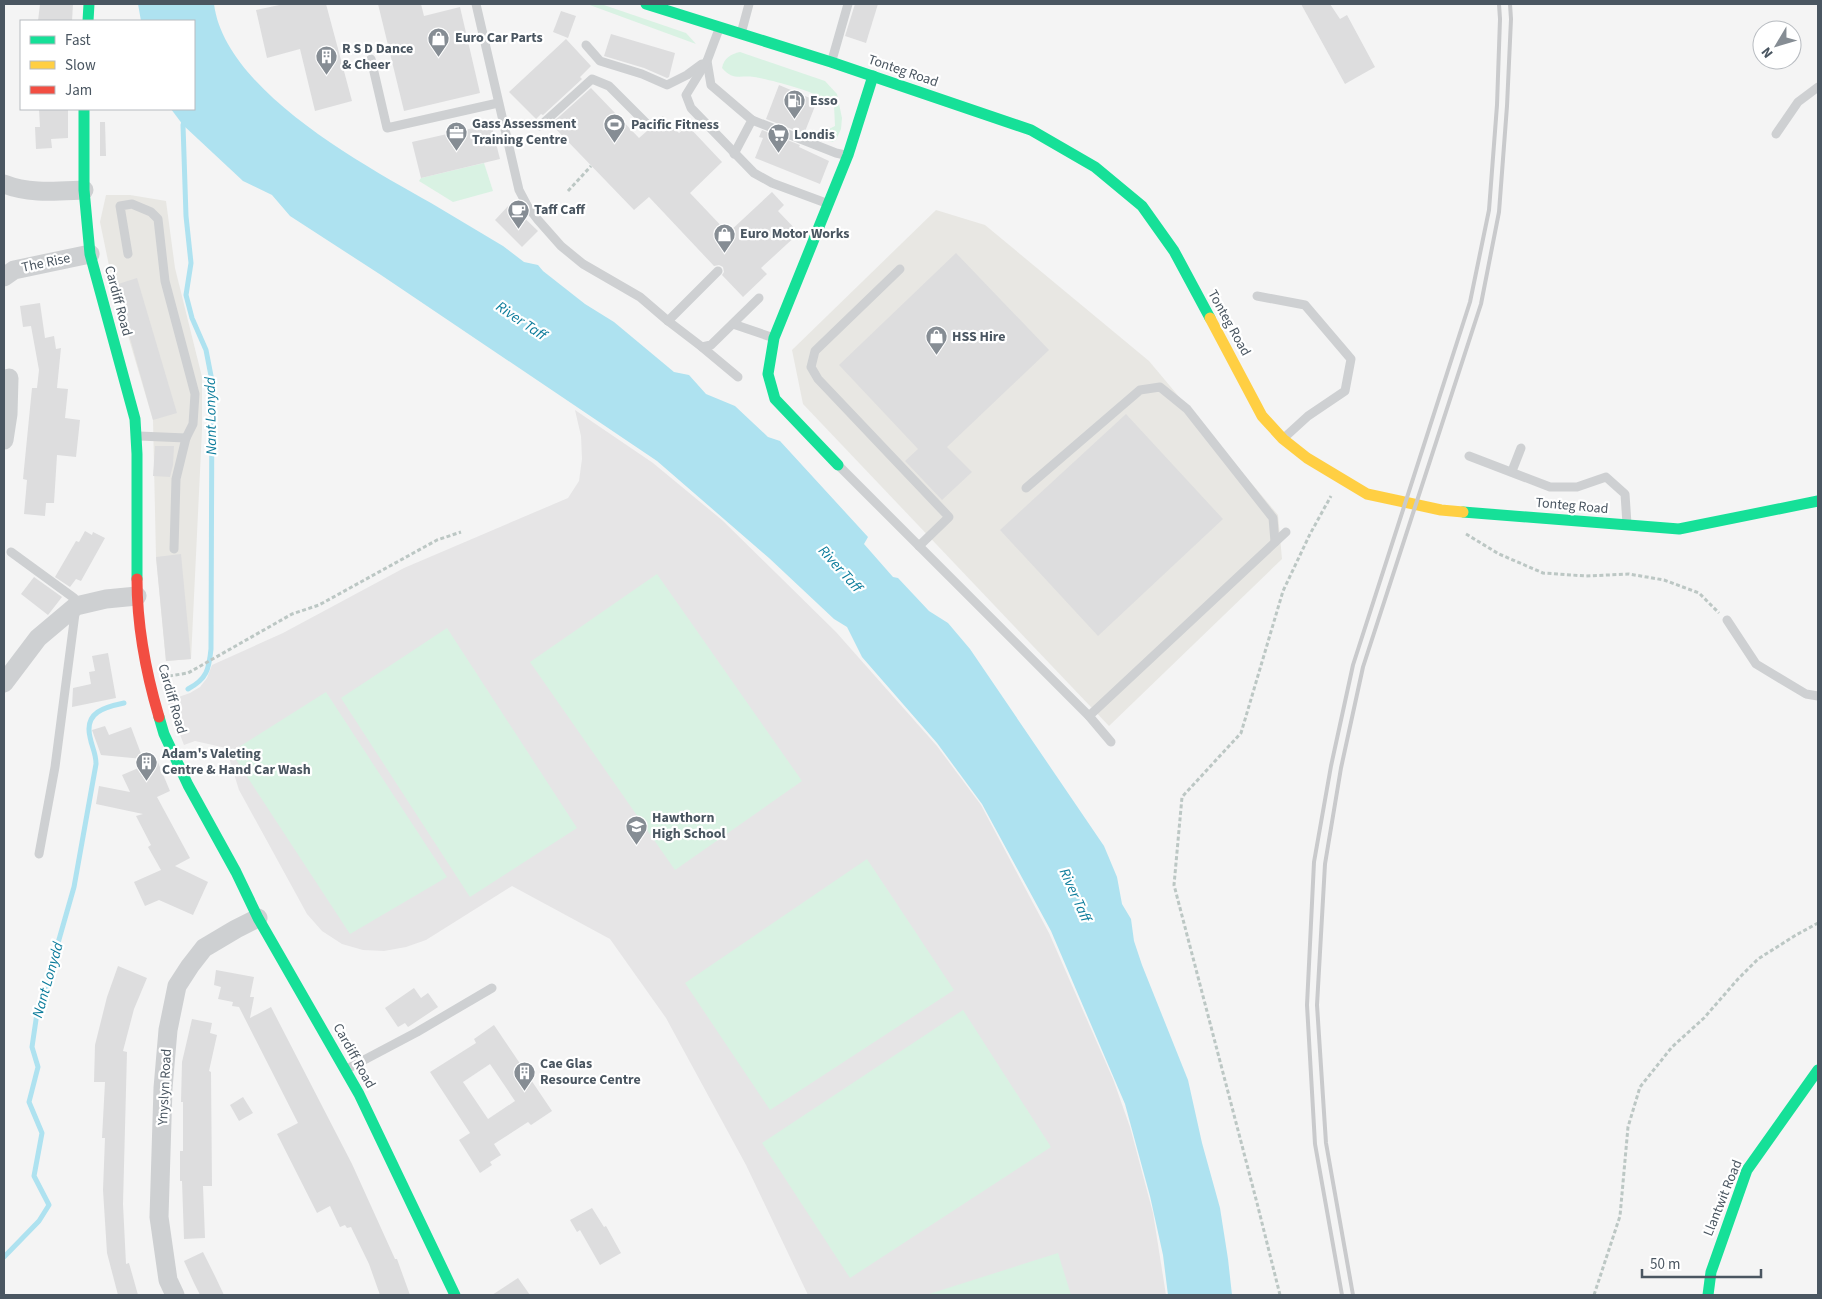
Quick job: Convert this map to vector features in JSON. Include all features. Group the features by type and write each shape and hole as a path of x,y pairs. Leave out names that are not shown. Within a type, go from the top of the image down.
{"main road":[{"path":"88,20 89,4"},
{"name":"Tonteg Road","path":"646,4 874,76 1031,130 1095,167 1142,206 1174,251 1262,416 1283,439 1307,458 1367,494 1441,510 1627,526 1679,528 1818,501"},
{"path":"838,465 775,399 768,374 774,338 848,155 874,76"},
{"name":"Cardiff Road","path":"84,110 84,190 90,254 135,419 137,596 148,680 164,734 188,785 236,872 258,918 359,1094 455,1295"},
{"name":"Llantwit Road","path":"1708,1295 1711,1272 1747,1170 1818,1070"}],"street":[{"path":"4,184 16,189 35,191 84,190"},
{"name":"The Rise","path":"4,277 14,270 90,254"},
{"path":"4,440 9,378"},
{"path":"4,683 38,638 76,606 106,599 137,596"},
{"name":"Ynyslyn Road","path":"175,1295 168,1280 159,1217 163,1088 168,1030 177,986 204,948 258,918"}],"lane":[{"path":"476,4 519,190 528,207 545,230 583,264 629,290 738,377"},
{"path":"741,33 749,4"},
{"path":"831,62 848,4"},
{"path":"720,26 707,61 686,94 691,108 754,173 766,180 828,204"},
{"path":"586,45 600,61 642,74 667,85 687,75 707,61"},
{"path":"371,59 387,128 498,103"},
{"path":"707,61 711,85 752,120 836,153 848,155"},
{"path":"540,126 592,79 609,86 648,125"},
{"path":"1776,134 1798,102 1818,87"},
{"path":"734,154 752,120"},
{"path":"128,254 120,206 132,204 151,212 158,219 166,281 195,394 193,424 186,438 176,479 174,549"},
{"path":"900,270 815,351 811,367 818,379 949,517 919,546"},
{"path":"668,322 718,271"},
{"path":"1257,296 1305,306 1351,359 1345,391 1308,416 1283,439"},
{"path":"702,347 711,345 759,298"},
{"path":"733,324 774,338"},
{"path":"1026,488 1140,390 1160,387 1187,410 1273,518 1275,542"},
{"path":"136,436 186,438"},
{"path":"1512,471 1521,448"},
{"path":"1469,456 1550,487 1577,487 1606,477 1625,494 1627,526"},
{"path":"838,465 1089,716 1111,742"},
{"path":"1089,716 1286,532"},
{"path":"11,552 74,598 76,606 55,767 39,854"},
{"path":"1727,620 1756,664 1806,694 1818,696"},
{"path":"345,1070 424,1028 492,988"}],"path":[{"path":"568,191 591,166"},
{"path":"1280,1295 1253,1184 1174,886 1182,797 1241,732 1283,591 1310,534 1333,493"},
{"path":"148,680 188,673 292,614 319,605 437,540 461,532"},
{"path":"1461,532 1499,554 1543,573 1586,576 1629,574 1664,580 1699,593 1727,620"},
{"path":"1594,1295 1620,1216 1628,1127 1640,1087 1672,1048 1704,1018 1738,978 1758,959 1818,923"}],"shaded area":[{"path":"106,195 130,195 166,201 175,268 202,377 202,430 191,659 166,661 156,557 153,420 113,285 100,222"},
{"path":"936,210 985,225 1149,361 1278,515 1282,559 1109,726 803,404 792,350"},
{"name":"Hawthorn High School","path":"575,410 653,463 722,520 836,632 937,746 981,805 1049,933 1113,1079 1130,1127 1153,1213 1166,1295 808,1295 746,1165 666,1018 610,939 512,886 426,940 406,947 384,951 363,950 342,944 322,931 307,914 239,790 226,748 195,741 184,745 167,701 190,693 200,687 207,678 212,665 283,633 404,568 568,498 579,481 582,459 581,436"}],"green space":[{"path":"587,4 601,4 686,33 696,44"},
{"path":"740,52 825,81 837,94 842,118 841,129 836,140 832,142 829,140 827,130 835,126 834,105 826,106 814,94 788,85 754,77 730,75 722,68 724,62 728,57"},
{"path":"484,163 493,191 453,202 419,181 421,178"},
{"path":"657,574 802,781 675,870 530,662"},
{"path":"447,628 577,828 470,897 341,698"},
{"path":"326,692 447,877 350,934 231,752"},
{"path":"867,859 954,990 770,1110 685,983"},
{"path":"963,1010 1051,1147 850,1278 762,1143"},
{"path":"1058,1253 1071,1295 926,1295"}],"water":[{"name":"River Taff","path":"138,4 214,4 224,36 243,66 269,94 301,121 335,146 503,246 524,262 538,265 585,304 614,322 674,372 689,375 706,394 735,406 768,437 780,441 868,537 864,544 893,577 898,578 929,611 948,623 970,649 1104,846 1117,877 1122,904 1131,919 1134,941 1142,965 1188,1080 1202,1143 1220,1208 1232,1295 1168,1295 1163,1255 1150,1196 1125,1104 1051,931 982,804 937,743 862,657 847,627 834,619 769,558 657,461 290,216 272,195 243,181 183,125 172,110 195,110 195,20 141,20"}],"building":[{"path":"40,4 73,4 72,20 38,20"},
{"path":"284,4 326,4 352,101 315,111 300,49 267,58 256,10"},
{"path":"378,4 421,4 424,16 460,7 480,93 404,111"},
{"path":"855,4 878,4 866,43 845,36"},
{"path":"1301,4 1330,4 1340,19 1347,15 1375,67 1345,84"},
{"path":"561,11 576,16 568,38 553,32"},
{"path":"611,34 675,53 669,77 667,78 644,68 604,56"},
{"path":"566,39 591,66 580,77 582,79 543,115 541,114 536,119 509,92"},
{"path":"779,85 817,101 804,134 766,119"},
{"path":"591,88 639,138 647,131 652,130 654,124 663,116 679,133 688,126 722,162 690,193 728,233 772,192 784,205 778,211 799,233 761,268 767,274 743,297 722,275 724,272 723,267 719,265 714,266 649,197 634,210 551,124"},
{"path":"39,110 68,110 68,138 51,139 52,148 36,149 35,127 40,127"},
{"path":"100,122 105,122 106,156 100,156"},
{"path":"491,124 500,159 421,178 412,142"},
{"path":"762,130 800,145 799,147 829,161 820,184 755,158 763,138 759,137"},
{"path":"510,204 538,231 522,247 495,220"},
{"path":"956,253 1049,350 947,447 972,472 942,500 905,461 918,449 839,365"},
{"path":"137,278 177,413 153,420 115,285"},
{"path":"40,303 45,338 54,336 56,349 61,348 57,388 68,389 65,418 80,420 76,457 57,455 54,503 46,503 45,516 24,514 27,480 23,479 32,388 37,388 39,370 31,326 23,327 20,306"},
{"path":"1126,414 1223,519 1098,636 1000,530"},
{"path":"155,446 174,446 170,477 153,476"},
{"path":"85,531 92,535 93,532 105,538 81,581 76,579 70,587 55,577 76,541 79,542"},
{"path":"181,554 191,659 166,661 156,557"},
{"path":"34,577 62,597 48,615 21,594"},
{"path":"108,653 116,698 72,707 73,688 91,684 89,672 95,671 92,656"},
{"path":"105,726 109,735 131,727 143,759 101,755 92,730"},
{"path":"157,760 170,791 157,797 190,858 175,866 208,882 193,915 159,900 145,906 134,882 161,870 148,847 151,845 136,816 143,814 96,804 99,786 130,792 122,775"},
{"path":"118,966 147,978 134,1009 123,1051 127,1052 123,1204 126,1264 129,1263 138,1295 118,1295 107,1253 103,1190 105,1138 102,1138 105,1082 94,1082 95,1045 107,997"},
{"path":"216,970 254,977 250,997 254,997 250,1018 271,1007 352,1164 395,1259 397,1259 410,1295 380,1295 369,1264 351,1227 347,1228 345,1225 340,1227 330,1206 317,1213 277,1134 298,1123 239,1007 232,1006 233,1002 218,999 221,987 214,985"},
{"path":"414,988 421,998 428,993 438,1007 408,1027 405,1023 398,1027 385,1008"},
{"path":"192,1019 212,1023 210,1033 217,1035 209,1071 211,1072 212,1186 203,1186 205,1238 184,1239 182,1181 180,1181 180,1151 183,1151 182,1062"},
{"name":"Cae Glas Resource Centre","path":"494,1025 552,1111 531,1125 528,1122 494,1144 501,1155 490,1162 492,1165 480,1173 459,1140 470,1133 430,1072 476,1043 474,1039","holes":["490,1064 515,1101 488,1119 463,1082"]},
{"path":"243,1097 253,1113 239,1121 230,1105"},
{"path":"592,1208 604,1227 606,1226 621,1253 600,1265 580,1230 577,1232 570,1220"},
{"path":"203,1252 224,1295 200,1295 194,1283 184,1261"},
{"path":"518,1278 530,1295 492,1295"}],"waterway":[{"name":"Nant Lonydd","path":"187,110 183,125 186,216 191,263 186,295 192,318 206,350 212,381 211,649 206,673 188,689"},
{"name":"Nant Lonydd","path":"4,1257 39,1221 49,1205 34,1176 42,1133 29,1102 38,1067 32,1047 37,1013 47,989 74,887 96,764 90,737 90,722 93,716 103,709 124,703"}],"railway":[{"path":"1342,1295 1315,1144 1307,1005 1314,862 1331,766 1353,665 1470,302 1489,210 1497,105 1499,4"},
{"path":"1353,1295 1326,1143 1317,1005 1325,864 1341,768 1363,667 1481,304 1499,212 1507,106 1510,4"}],"traffic: fast":[{"path":"88,20 89,4"},
{"path":"646,4 831,62 1031,130 1095,167 1142,206 1174,251 1210,318"},
{"path":"838,465 775,399 768,374 774,338 848,155 873,76"},
{"path":"84,110 84,190 90,254 135,419 137,454 137,579"},
{"path":"1463,512 1679,529 1818,501"},
{"path":"159,717 164,734 188,785 236,872 258,918 359,1094 455,1295"},
{"path":"1708,1295 1711,1272 1747,1170 1818,1070"}],"traffic: slow":[{"path":"1210,318 1262,416 1283,439 1307,458 1367,494 1441,510 1463,512"}],"traffic: jam":[{"path":"137,579 143,649 159,717"}],"place":[{"name":"Euro Car Parts","path":"439,57"},
{"name":"R S D Dance & Cheer","path":"326,76"},
{"name":"Esso","path":"794,120"},
{"name":"Pacific Fitness","path":"615,144"},
{"name":"Gass Assessment Training Centre","path":"456,151"},
{"name":"Londis","path":"778,154"},
{"name":"Taff Caff","path":"518,229"},
{"name":"Euro Motor Works","path":"724,253"},
{"name":"HSS Hire","path":"936,356"},
{"name":"Adam's Valeting Centre & Hand Car Wash","path":"146,781"},
{"name":"Hawthorn High School","path":"636,845"},
{"name":"Cae Glas Resource Centre","path":"524,1091"}]}
